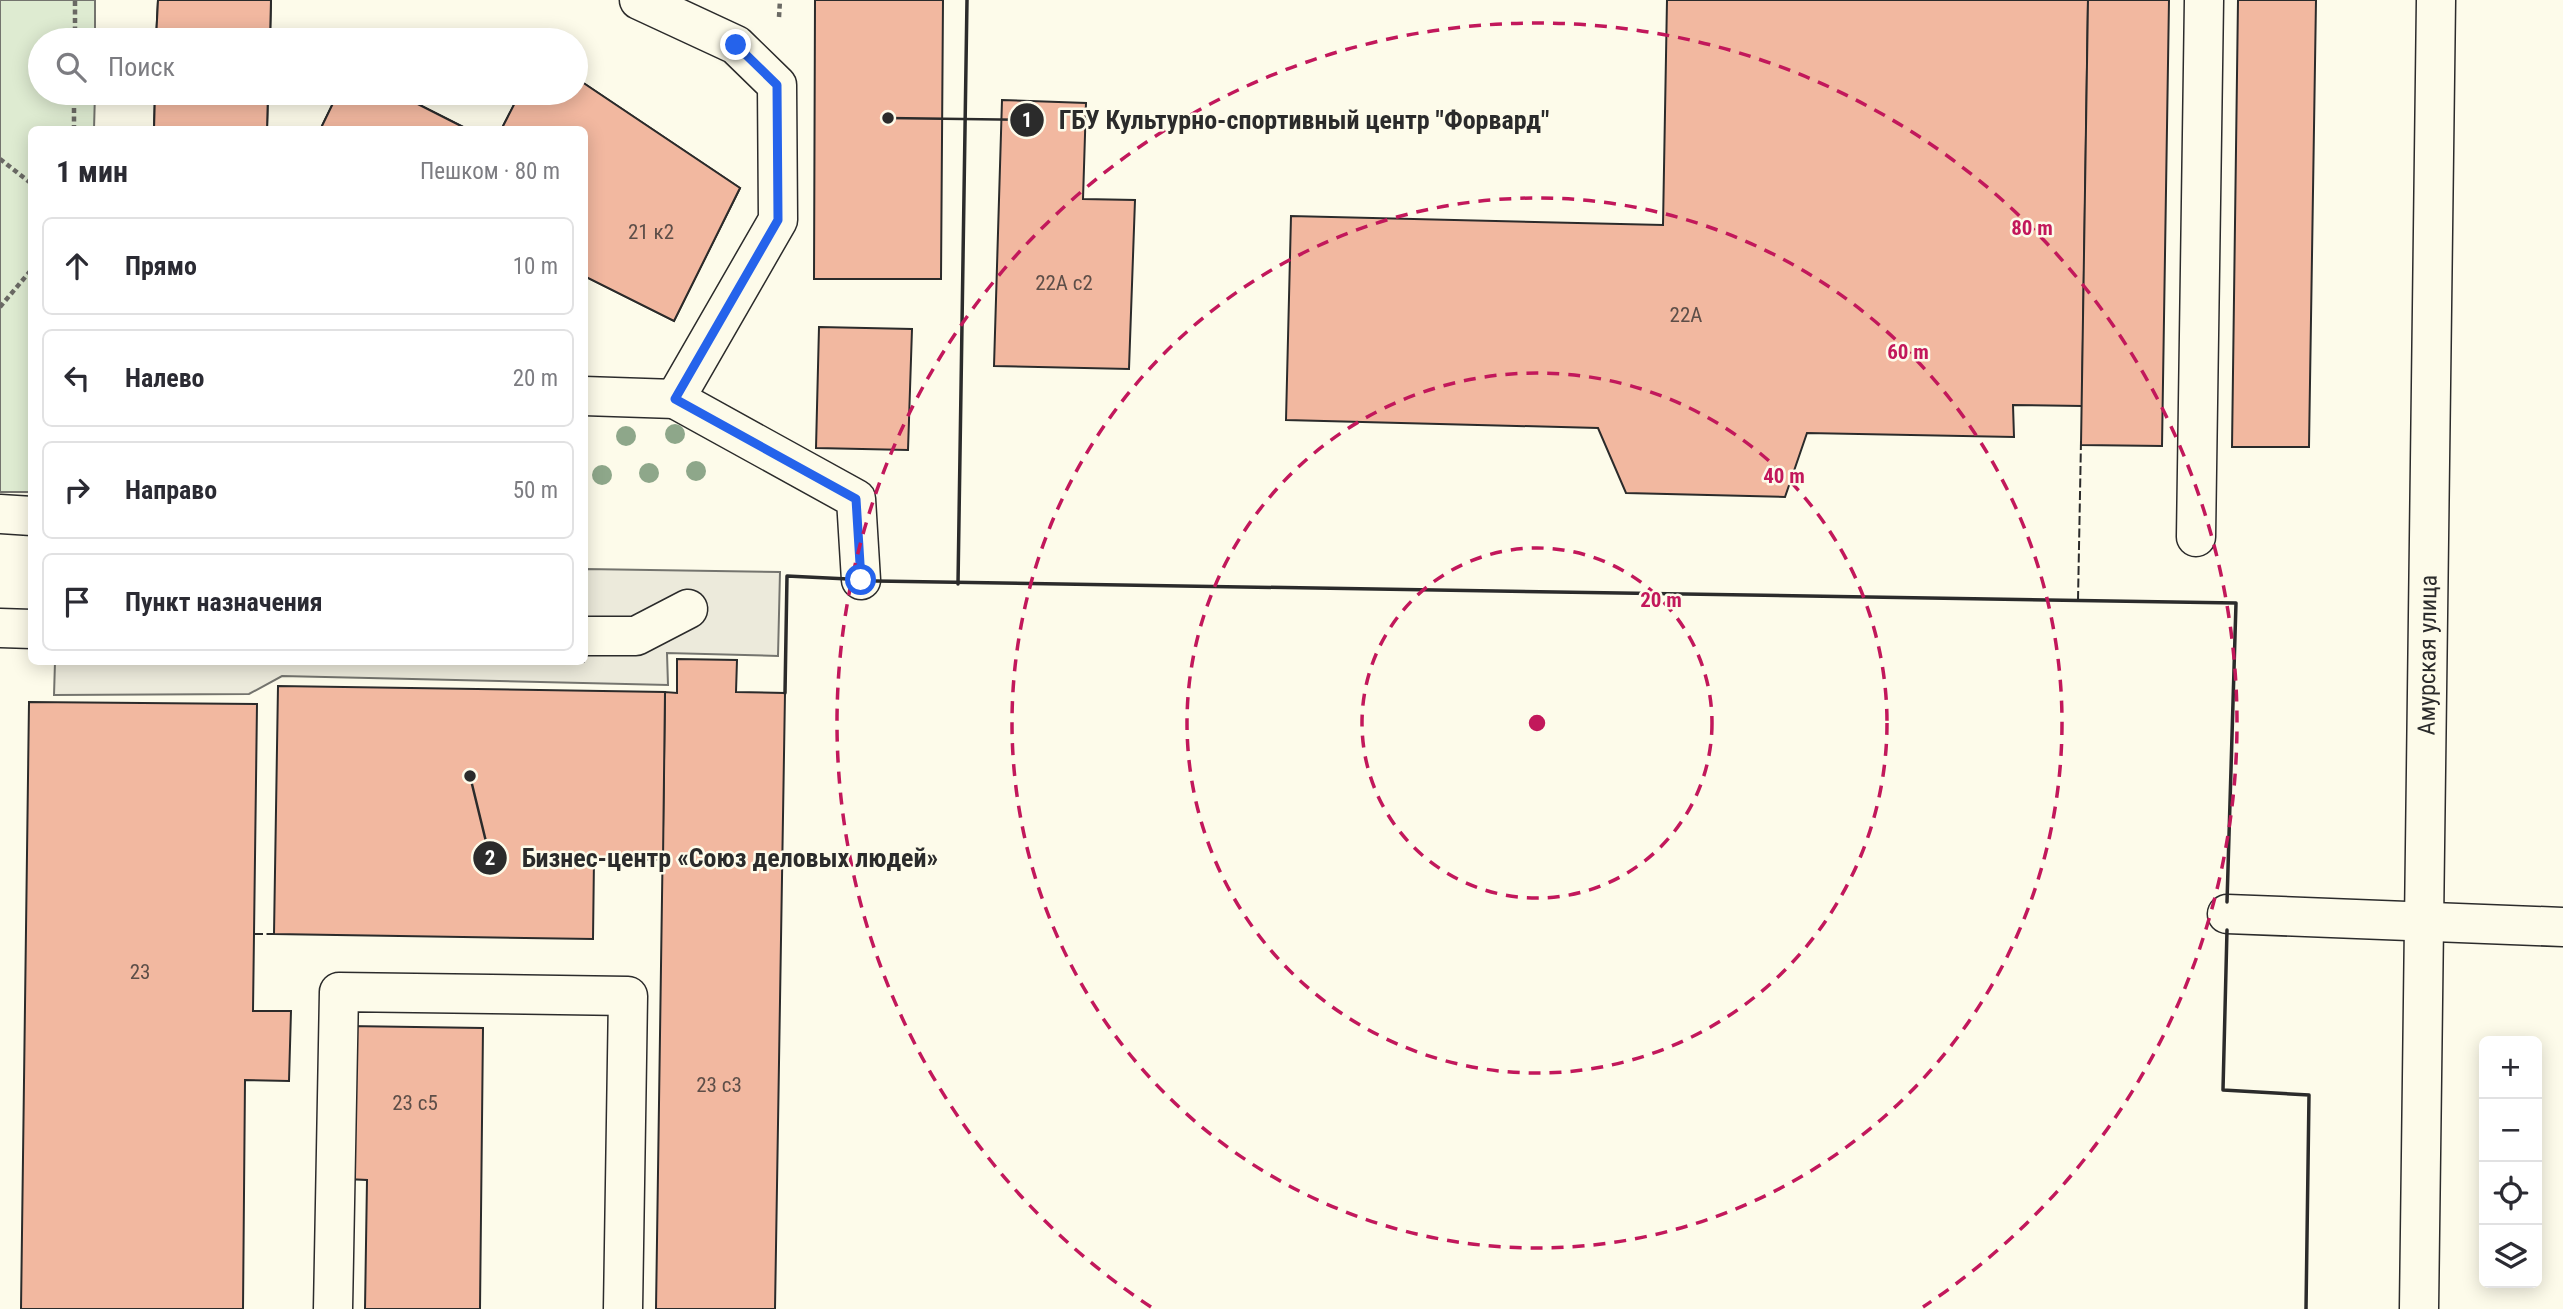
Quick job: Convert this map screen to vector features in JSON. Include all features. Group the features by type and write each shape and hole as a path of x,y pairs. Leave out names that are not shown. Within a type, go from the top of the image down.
{"street":[{"path":"639,0 736,45 777,85 778,220 675,399"},
{"path":"2196,537 2204,0"},
{"name":"Амурская улица","path":"2419,1309 2436,0"},
{"path":"588,396 675,399 856,499 861,580"},
{"path":"0,514 28,516"},
{"path":"588,636 636,636 688,609"},
{"path":"0,628 28,629"},
{"path":"2227,914 2563,927"},
{"path":"333,1309 339,992 628,996 623,1309"}],"path":[{"path":"75,0 75,28"},
{"path":"74,105 74,126"},
{"path":"0,159 28,181"},
{"path":"0,307 28,274"}],"green space":[{"path":"0,0 95,0 95,28 28,28 28,105 95,105 94,126 28,126 28,492 0,492"}],"shaded area":[{"path":"588,569 780,572 778,656 667,653 668,685 282,676 249,694 54,695 55,665 588,665"}],"building":[{"path":"158,0 271,0 270,28 157,28"},
{"path":"158,0 271,0 270,28 157,28"},
{"path":"815,0 943,0 941,279 814,279"},
{"path":"1667,0 2088,0 2082,406 2013,405 2014,437 1807,433 1785,497 1626,493 1598,428 1286,420 1291,216 1663,225"},
{"path":"2088,0 2169,0 2162,446 2081,445"},
{"path":"2238,0 2316,0 2309,447 2232,447"},
{"path":"588,86 740,188 674,321 588,278 588,126 503,126 514,105 588,105"},
{"path":"588,86 740,188 674,321 588,278 588,126 503,126 514,105 588,105"},
{"path":"1002,100 1086,103 1083,199 1135,200 1129,369 994,366"},
{"path":"155,105 268,105 267,126 154,126"},
{"path":"155,105 268,105 267,126 154,126"},
{"path":"332,105 420,105 461,126 322,126"},
{"path":"332,105 420,105 461,126 322,126"},
{"path":"819,327 912,329 908,450 816,448"},
{"path":"677,659 737,660 736,692 785,693 775,1309 656,1309 665,692 677,693"},
{"path":"278,686 665,692 663,860 594,859 593,939 274,934"},
{"path":"29,702 257,704 253,1011 291,1011 289,1081 245,1080 243,1309 21,1309"},
{"path":"348,1026 483,1028 480,1309 365,1309 367,1180 346,1179"}],"fence":[{"path":"2078,600 2081,441"},
{"path":"254,934 274,934"}],"wall":[{"path":"958,584 967,0"},
{"path":"785,693 787,576 848,579"},
{"path":"876,581 2236,603 2227,902"},
{"path":"2227,930 2223,1090 2309,1095 2306,1309"}],"place":[{"name":"ГБУ Культурно-спортивный центр \"Форвард\"","path":"888,118"},
{"name":"Бизнес-центр «Союз деловых людей»","path":"470,776"}],"route":[{"path":"736,45 777,85 778,220 675,399 856,499 861,580"}]}
